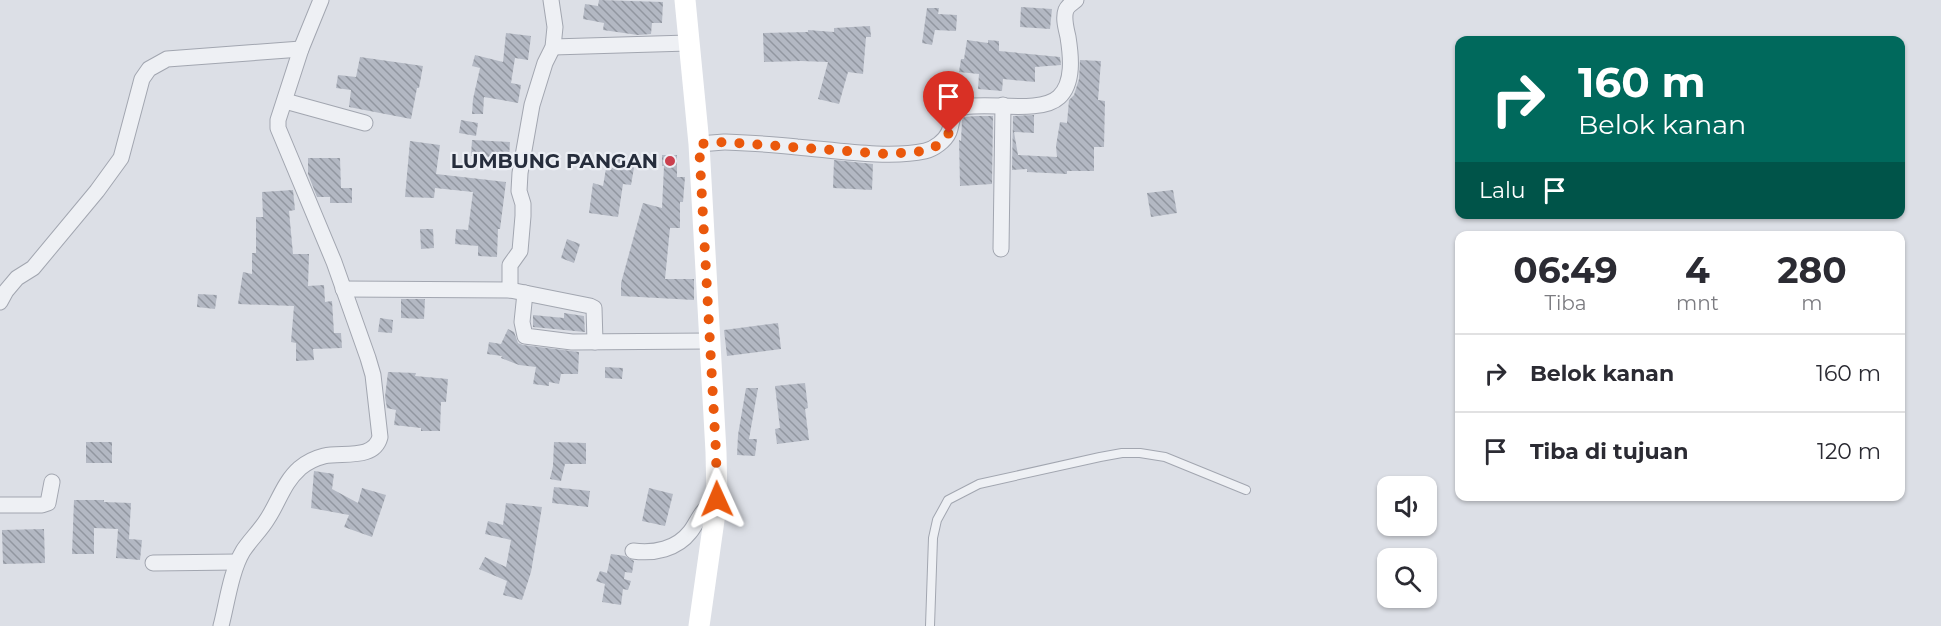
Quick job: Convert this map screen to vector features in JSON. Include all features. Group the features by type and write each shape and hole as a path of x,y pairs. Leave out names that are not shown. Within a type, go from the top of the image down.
{"street":[{"path":"221,626 237,562 243,550 268,518 285,484 300,468 312,461 326,456 370,451 379,443 381,430 373,375 334,262 280,138 278,128 278,120 301,49 321,0"},
{"path":"550,0 555,27 553,47 545,63 532,105 519,183 523,213 520,251 510,265 518,292 525,336 595,342 709,341"},
{"path":"685,0 699,144 716,452 717,499 699,626"},
{"path":"699,144 724,142 886,154 926,151 938,145 949,133 952,116 964,107 1034,106 1047,104 1059,97 1068,83 1071,61 1066,10 1076,0"},
{"path":"553,47 688,43"},
{"path":"0,302 17,278 33,268 97,191 121,158 142,79 149,69 166,59 301,49"},
{"path":"285,101 365,123"},
{"path":"1001,249 1003,105"},
{"path":"343,289 518,292 592,307 595,311 595,342"},
{"path":"0,504 42,505 48,503 52,482"},
{"path":"633,551 646,553 666,549 681,541 691,532 703,511 717,499"},
{"path":"153,563 237,562"}],"lane":[{"path":"930,626 933,538 937,520 948,500 979,484 1100,457 1140,453 1165,457 1246,490"}],"building":[{"path":"599,0 663,2 662,23 652,23 651,34 638,35 603,30 604,23 583,19 585,4 598,6"},
{"path":"1021,7 1052,9 1050,29 1020,27"},
{"path":"927,8 939,8 938,14 957,15 956,31 935,30 932,45 922,43"},
{"path":"870,26 871,37 866,37 863,74 848,72 839,104 818,99 828,62 764,62 763,33 808,32 808,30 834,32 834,28"},
{"path":"506,33 531,36 528,60 515,58 511,83 521,85 518,103 484,97 483,114 472,114 480,68 472,66 475,55 503,62"},
{"path":"967,40 988,43 988,40 999,41 999,51 1060,57 1061,65 1035,67 1035,82 1003,79 1002,91 978,89 979,74 959,72"},
{"path":"360,57 423,66 411,119 349,107 351,90 336,88 338,75 356,77"},
{"path":"1080,60 1101,61 1098,100 1105,101 1104,147 1094,147 1094,171 1067,171 1067,174 1027,172 1027,169 1012,170 1013,116 1034,115 1034,133 1014,132 1018,155 1057,157 1056,146 1060,122 1067,123 1069,100 1074,95 1079,79"},
{"path":"993,116 992,184 960,186 959,140 961,141 962,120 964,117"},
{"path":"461,120 478,123 476,136 459,133"},
{"path":"472,140 510,142 509,158 471,156"},
{"path":"410,141 440,145 436,174 506,182 500,229 498,229 497,257 478,256 478,246 455,244 456,229 468,230 473,192 435,188 434,198 405,197"},
{"path":"662,155 677,155 677,177 685,177 683,202 680,202 680,228 670,228 665,279 694,279 694,300 621,296 621,283 643,203 662,208 664,166 662,166"},
{"path":"608,157 635,162 631,185 623,184 618,217 589,213 593,183 603,186"},
{"path":"308,158 340,158 341,188 352,188 352,203 330,203 330,197 317,197 308,174"},
{"path":"834,160 873,164 872,190 833,188"},
{"path":"293,190 295,210 289,211 293,254 309,254 308,286 324,285 325,302 332,301 334,333 341,333 342,348 313,349 314,360 296,361 296,343 291,342 294,306 238,304 243,272 252,274 252,253 256,253 256,217 263,217 262,192"},
{"path":"1173,190 1177,213 1151,217 1147,193"},
{"path":"420,229 433,229 434,248 421,249"},
{"path":"567,239 580,244 574,263 561,258"},
{"path":"198,294 217,295 215,309 197,307"},
{"path":"401,299 425,299 424,319 401,318"},
{"path":"564,313 584,316 585,332 533,327 533,315 564,318"},
{"path":"380,318 393,320 392,333 378,332"},
{"path":"778,323 781,349 727,356 724,330"},
{"path":"508,329 514,332 518,343 523,345 579,352 578,374 561,374 559,384 549,382 549,386 533,384 536,367 519,365 501,358 502,356 487,354 489,342 501,344"},
{"path":"605,367 623,368 622,379 605,378"},
{"path":"388,372 416,373 415,376 448,379 446,402 441,402 440,431 421,431 421,428 394,425 396,410 387,408 385,397"},
{"path":"805,383 808,408 805,409 809,440 777,444 775,429 780,428 775,386"},
{"path":"746,388 758,388 749,439 757,439 755,456 737,455"},
{"path":"86,442 112,442 112,463 86,463"},
{"path":"554,442 586,443 586,464 565,464 561,481 550,479"},
{"path":"314,471 334,474 332,489 358,503 362,488 386,495 372,537 344,527 349,515 311,508"},
{"path":"554,487 590,491 588,507 552,503"},
{"path":"649,488 673,494 665,526 642,521"},
{"path":"74,500 131,503 129,539 142,540 140,560 116,558 118,529 94,528 94,554 72,554"},
{"path":"506,503 542,507 531,572 522,600 503,595 507,581 479,569 485,557 506,567 511,540 485,534 488,521 503,525"},
{"path":"44,529 45,563 3,564 2,530"},
{"path":"611,554 625,556 634,561 632,573 625,572 624,579 631,581 628,590 623,589 621,605 602,602 605,584 596,581 600,571 607,573"}],"place":[{"name":"LUMBUNG PANGAN","path":"670,161"}],"route":[{"path":"717,499 699,144 724,142 886,154 926,151 938,145 949,133"}]}
